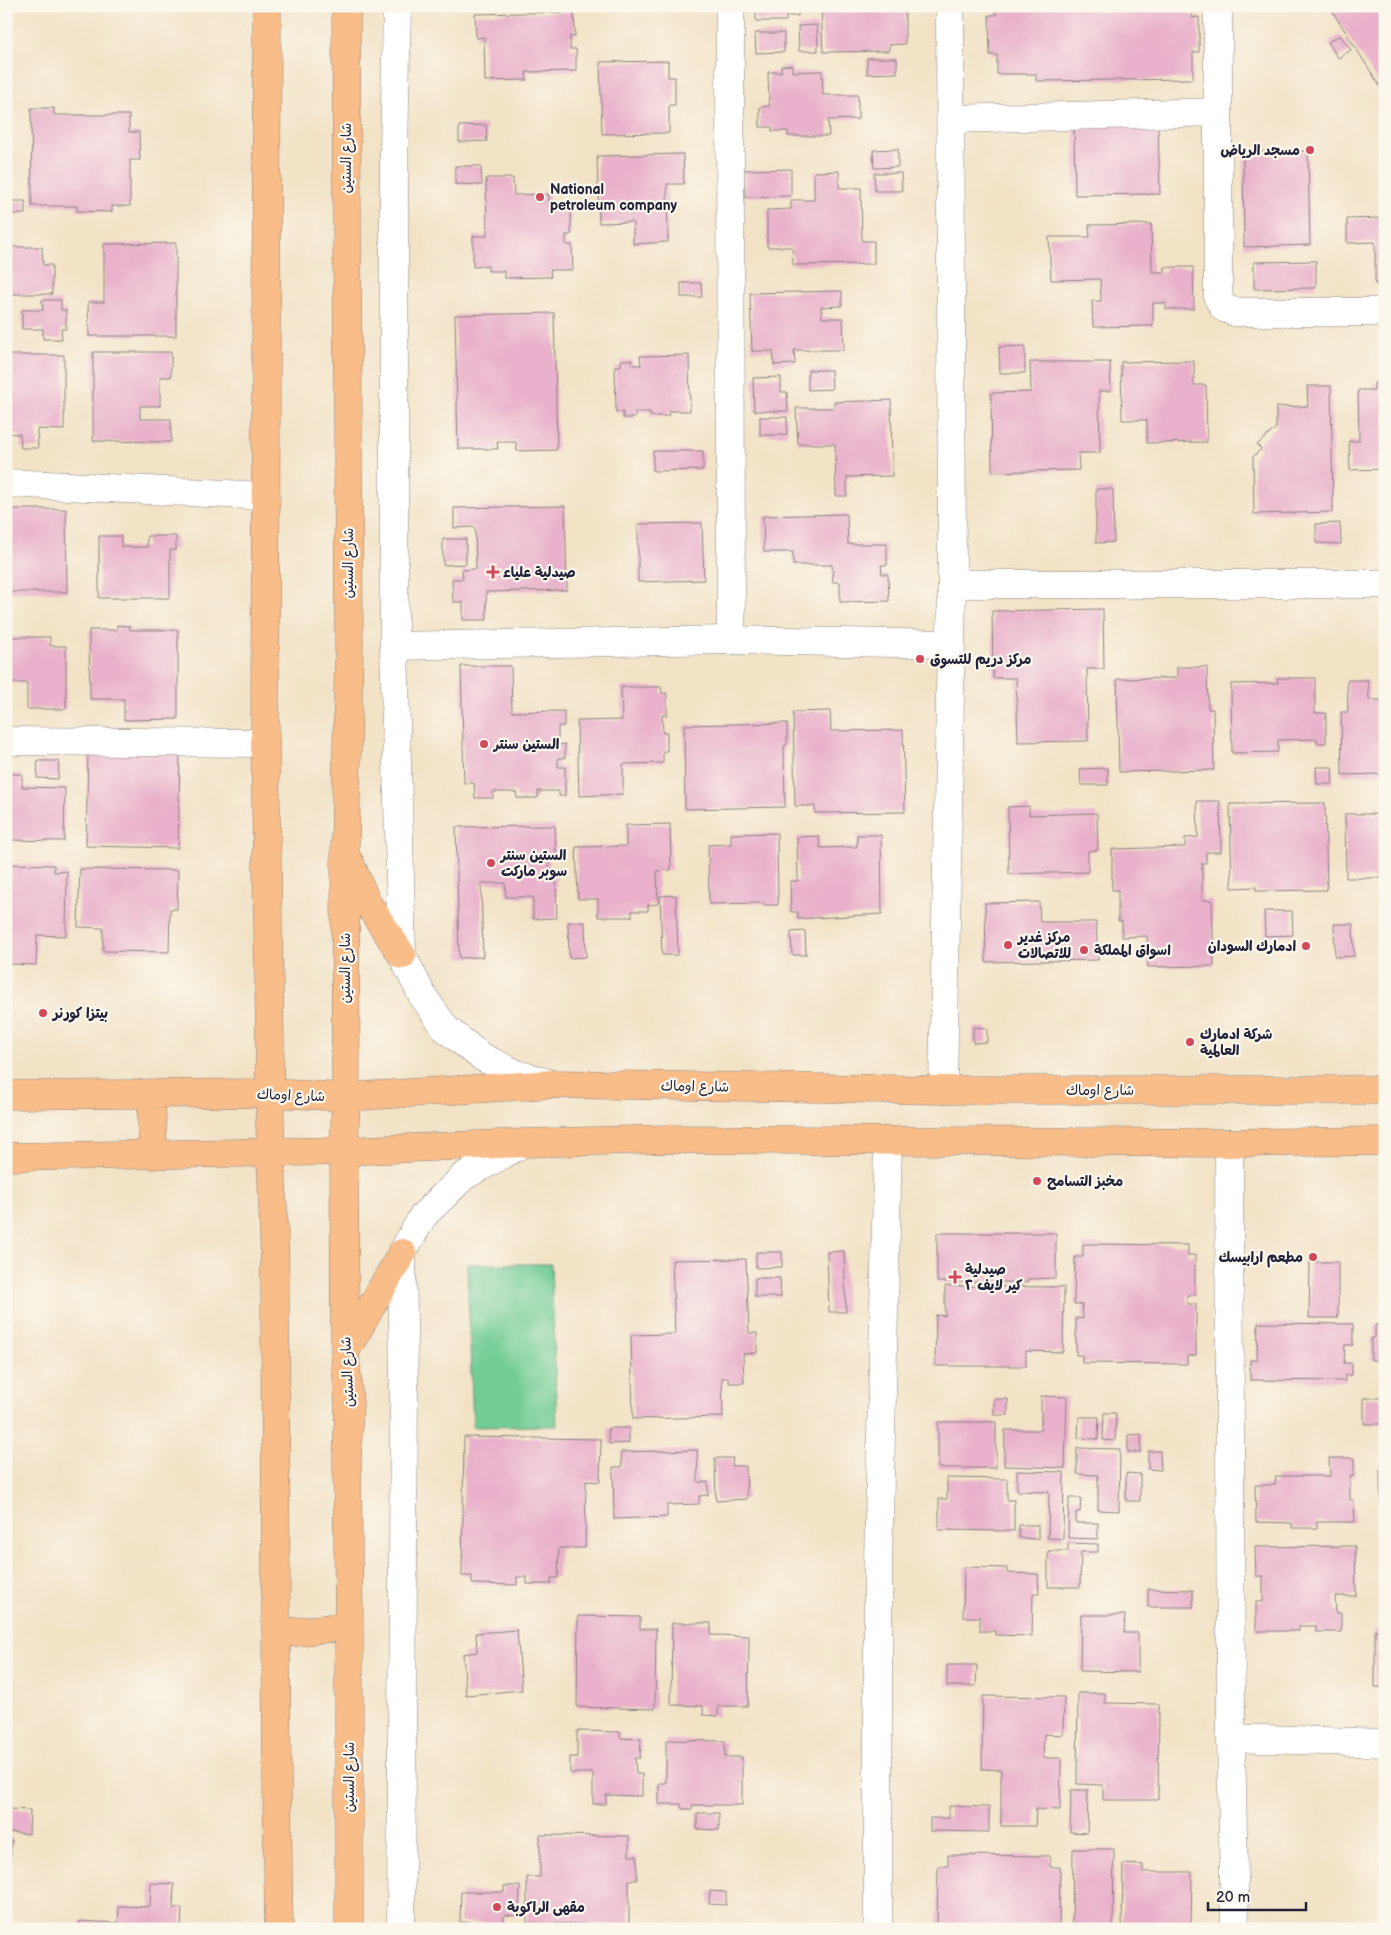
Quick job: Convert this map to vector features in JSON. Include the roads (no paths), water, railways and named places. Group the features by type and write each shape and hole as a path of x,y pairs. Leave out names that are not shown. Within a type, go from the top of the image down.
{"main road":[{"path":"267,6 266,743 270,1046 268,1094 276,1280 276,1634 279,1929"},
{"name":"شارع الستين","path":"346,6 348,645 345,851 346,1096 344,1151 345,1354 350,1403 347,1460 350,1626 349,1929"},
{"path":"345,851 366,901 402,955"},
{"name":"شارع اوماك","path":"6,1095 151,1093 346,1096 553,1084 943,1090 1385,1090"},
{"path":"151,1093 153,1155"},
{"path":"6,1157 344,1151 668,1139 1229,1143 1385,1141"},
{"path":"345,1354 402,1253"},
{"path":"276,1634 350,1626"}],"street":[{"path":"397,6 394,153 394,646 402,955 422,995 446,1029 482,1056 517,1074 553,1084"},
{"path":"730,6 731,640"},
{"path":"943,1090 952,584 952,119 950,6"},
{"path":"1218,6 1218,298 1224,308 1235,312 1385,312"},
{"path":"952,119 1218,112"},
{"path":"6,483 266,496"},
{"path":"952,584 1385,584"},
{"path":"394,646 731,640 950,644"},
{"path":"6,742 266,743"},
{"path":"878,1929 878,1563 888,1142"},
{"path":"401,1929 404,1382 402,1253 423,1216 464,1176 524,1143"},
{"path":"1229,1143 1231,1738 1235,1929"},
{"path":"1231,1738 1385,1743"}],"place":[{"name":"مسجد الرياض","path":"1310,150"},
{"name":"National petroleum company","path":"540,197"},
{"name":"صيدلية علياء","path":"493,572"},
{"name":"مركز دريم للتسوق","path":"920,659"},
{"name":"الستين سنتر","path":"484,744"},
{"name":"الستين سنتر سوبر ماركت","path":"491,863"},
{"name":"مركز غدير للاتصالات","path":"1008,945"},
{"name":"ادمارك السودان","path":"1306,946"},
{"name":"اسواق المملكة","path":"1084,950"},
{"name":"بيتزا كورنر","path":"43,1013"},
{"name":"شركة ادمارك العالمية","path":"1190,1042"},
{"name":"مخبز التسامح","path":"1037,1181"},
{"name":"مطعم ارابيسك","path":"1313,1257"},
{"name":"صيدلية كير لايف ٢","path":"955,1277"},
{"name":"مقهى الراكوبة","path":"497,1907"}]}
